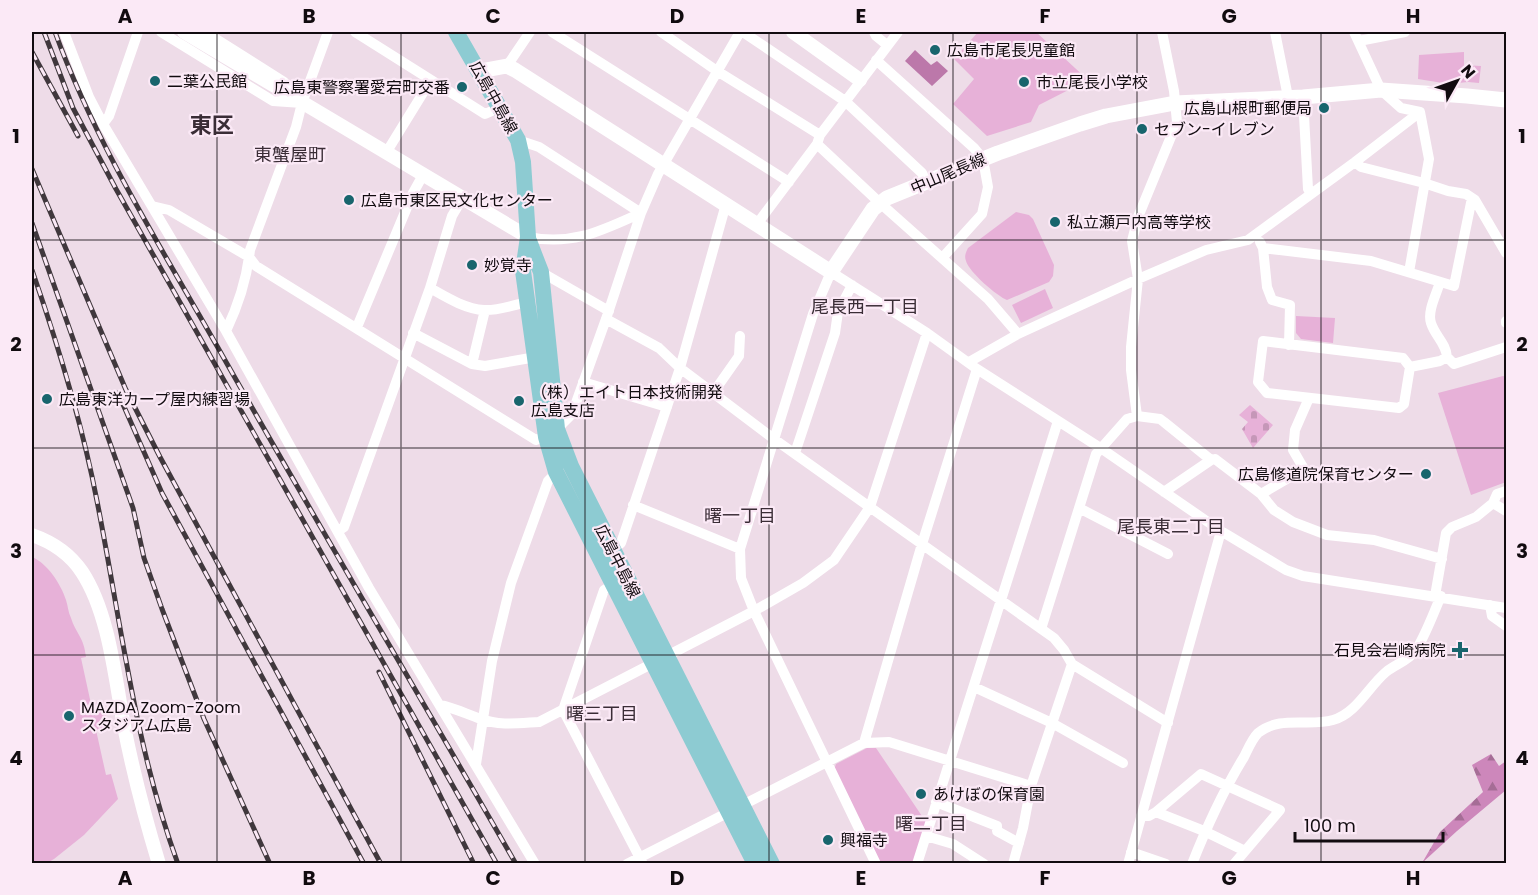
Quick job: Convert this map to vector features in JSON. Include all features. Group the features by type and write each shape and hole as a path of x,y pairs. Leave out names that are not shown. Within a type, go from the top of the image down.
{"main road":[{"name":"広島中島線","path":"456,32 518,140 523,162 528,237 523,271 527,302 552,433 563,469 613,585 659,659"},
{"path":"480,71 507,66 831,272"},
{"name":"中山尾長線","path":"831,272 873,209 880,203 982,159 1106,116 1175,103 1381,90 1506,100"},
{"name":"広島中島線","path":"528,237 541,272 552,433"},
{"name":"広島中島線","path":"563,469 612,550 659,659 735,807 772,864"},
{"name":"広島中島線","path":"735,807 755,864"}],"street":[{"path":"64,32 89,97 103,124 226,331 369,588 535,864"},
{"path":"103,124 109,116 138,32"},
{"path":"161,32 273,101 302,103"},
{"path":"184,32 528,237 547,241 592,235 641,213"},
{"path":"205,32 284,82 302,103"},
{"path":"226,331 232,319 249,257 328,32"},
{"path":"355,32 485,114 501,107"},
{"path":"507,66 530,32"},
{"path":"552,32 690,117 789,182"},
{"path":"661,32 819,139 880,203 988,299 1018,334"},
{"path":"152,206 169,210 249,257 256,266 536,440 552,433 569,419 608,315 641,213 663,164 742,32 845,101 922,173 927,183"},
{"path":"794,32 860,80"},
{"path":"874,32 887,45"},
{"path":"757,224 860,80 898,32"},
{"path":"1137,416 1131,370 1137,279 1132,241 1138,217 1177,122 1162,32"},
{"path":"1275,32 1296,97 1308,189 1311,194"},
{"path":"1405,32 1356,36 1381,90 1401,108 1420,112"},
{"path":"876,60 974,148 982,159 988,187 982,214 943,257"},
{"path":"386,153 431,80"},
{"path":"864,743 973,366 1018,334 1137,279 1206,250 1248,240 1420,112"},
{"path":"1409,272 1429,159 1420,112"},
{"path":"518,140 539,147 641,213"},
{"path":"1355,162 1361,167 1424,183 1448,192 1466,194 1475,200 1506,254"},
{"path":"357,327 412,193 423,175"},
{"path":"1263,248 1371,261 1454,286 1472,198"},
{"path":"338,531 344,527 430,288 452,216 462,199"},
{"path":"612,550 621,545 680,368 726,204"},
{"path":"1256,234 1263,248 1267,287 1272,300 1290,305 1289,345"},
{"path":"541,272 659,348 680,368 774,439 1054,638 1072,664 1168,723"},
{"path":"876,864 754,611 741,578 740,549 813,314 831,272 1102,449 1221,531 1286,570 1303,576 1506,608"},
{"path":"1440,282 1431,312 1431,323 1447,349 1447,357 1454,364 1506,347"},
{"path":"795,453 835,333 838,312 852,285"},
{"path":"430,288 450,299 485,310 527,302"},
{"path":"472,364 485,310"},
{"path":"413,333 472,364 485,366 536,357"},
{"path":"440,705 456,708 483,720 512,724 539,722 804,584 834,560 870,507 927,333"},
{"path":"713,393 739,356 740,336"},
{"path":"1263,341 1289,345 1403,358 1410,367 1404,404 1399,408 1268,393 1258,382 1263,341"},
{"path":"1410,367 1440,361 1447,357"},
{"path":"583,382 667,407"},
{"path":"1261,494 1304,469 1293,450 1295,430 1310,398"},
{"path":"1041,629 1096,454 1127,419 1137,416 1160,419 1211,460"},
{"path":"917,864 1058,421"},
{"path":"1164,492 1215,459 1261,494 1274,510 1293,522 1327,535 1374,540 1442,559"},
{"path":"476,764 492,661 511,583 548,481 563,469"},
{"path":"1192,864 1204,831 1226,786 1257,735 1270,726 1285,722 1318,723 1336,720 1350,711 1375,681 1389,669 1405,661 1415,651 1438,596 1446,533 1452,527 1476,517 1493,503 1497,494 1506,491"},
{"path":"1493,503 1506,511"},
{"path":"633,506 740,549"},
{"path":"1079,508 1168,554"},
{"path":"1128,864 1221,531"},
{"path":"32,535 58,548 75,562 89,585 99,609 130,754 159,864"},
{"path":"613,585 604,590 563,710 641,860"},
{"path":"1490,605 1492,616 1506,626"},
{"path":"1013,864 1031,786 1072,664"},
{"path":"974,687 1052,723 1123,763"},
{"path":"627,864 641,860 735,807 864,743 889,742 1031,786"},
{"path":"1141,816 1149,816 1156,812 1201,774 1280,810 1257,839 1243,850 1234,864"},
{"path":"936,802 997,826 997,831 1019,843"},
{"path":"1156,812 1204,831 1243,850"},
{"path":"926,836 953,844 984,864"},
{"path":"1131,852 1166,864"}],"green space":[{"path":"978,32 1036,32 1088,80 1039,105 1031,122 987,136 953,104 974,79 954,59"},
{"path":"1464,52 1464,65 1481,66 1479,83 1449,84 1418,79 1419,55"},
{"path":"1016,212 1029,215 1033,219 1054,265 1053,276 1049,282 1007,300 990,289 978,277 968,266 965,256 968,248"},
{"path":"1045,289 1053,308 1021,323 1012,305"},
{"path":"1296,316 1335,318 1333,343 1301,339 1296,333"},
{"path":"1506,377 1506,482 1471,495 1438,393"},
{"path":"1250,405 1273,425 1253,448 1242,429 1248,422 1239,415"},
{"name":"MAZDA Zoom-Zoom スタジアム広島","path":"32,557 43,564 57,581 84,645 86,657 81,658 91,704 103,701 108,727 96,730 106,775 111,774 118,799 84,835 47,863 32,863"},
{"path":"867,748 876,748 926,822 913,863 880,863 834,770 836,764"},
{"path":"1491,754 1499,766 1506,761 1506,790 1422,863 1440,832 1483,792 1472,765"}],"shaded area":[{"path":"915,50 931,65 937,61 948,71 932,86 905,61"}],"railway":[{"path":"44,32 73,108 116,189 497,864"},
{"path":"55,32 89,113 129,192 516,864"},
{"path":"32,52 78,136"},
{"path":"32,169 126,390 160,457 381,864"},
{"path":"32,223 133,508 144,558 162,609 204,719 270,864"},
{"path":"32,270 77,413 97,501 140,730 163,820 178,864"},
{"path":"118,393 162,493 364,864"},
{"path":"379,672 474,864"}],"place":[{"name":"広島市尾長児童館","path":"935,50"},
{"name":"二葉公民館","path":"155,81"},
{"name":"市立尾長小学校","path":"1024,82"},
{"name":"広島東警察署愛宕町交番","path":"462,87"},
{"name":"広島山根町郵便局","path":"1324,108"},
{"name":"セブン-イレブン","path":"1142,129"},
{"name":"広島市東区民文化センター","path":"349,200"},
{"name":"私立瀬戸内高等学校","path":"1055,222"},
{"name":"妙覚寺","path":"472,265"},
{"name":"広島東洋カープ屋内練習場","path":"47,399"},
{"name":"（株）エイト日本技術開発 広島支店","path":"519,401"},
{"name":"広島修道院保育センター","path":"1426,474"},
{"name":"石見会岩崎病院","path":"1460,650"},
{"name":"MAZDA Zoom-Zoom スタジアム広島","path":"69,716"},
{"name":"あけぼの保育園","path":"921,794"},
{"name":"興福寺","path":"828,840"}],"district":[{"name":"東区","path":"212,125"},
{"name":"東蟹屋町","path":"290,155"},
{"name":"尾長西一丁目","path":"865,307"},
{"name":"曙一丁目","path":"740,516"},
{"name":"尾長東二丁目","path":"1171,527"},
{"name":"曙三丁目","path":"602,714"},
{"name":"曙二丁目","path":"931,824"}]}
